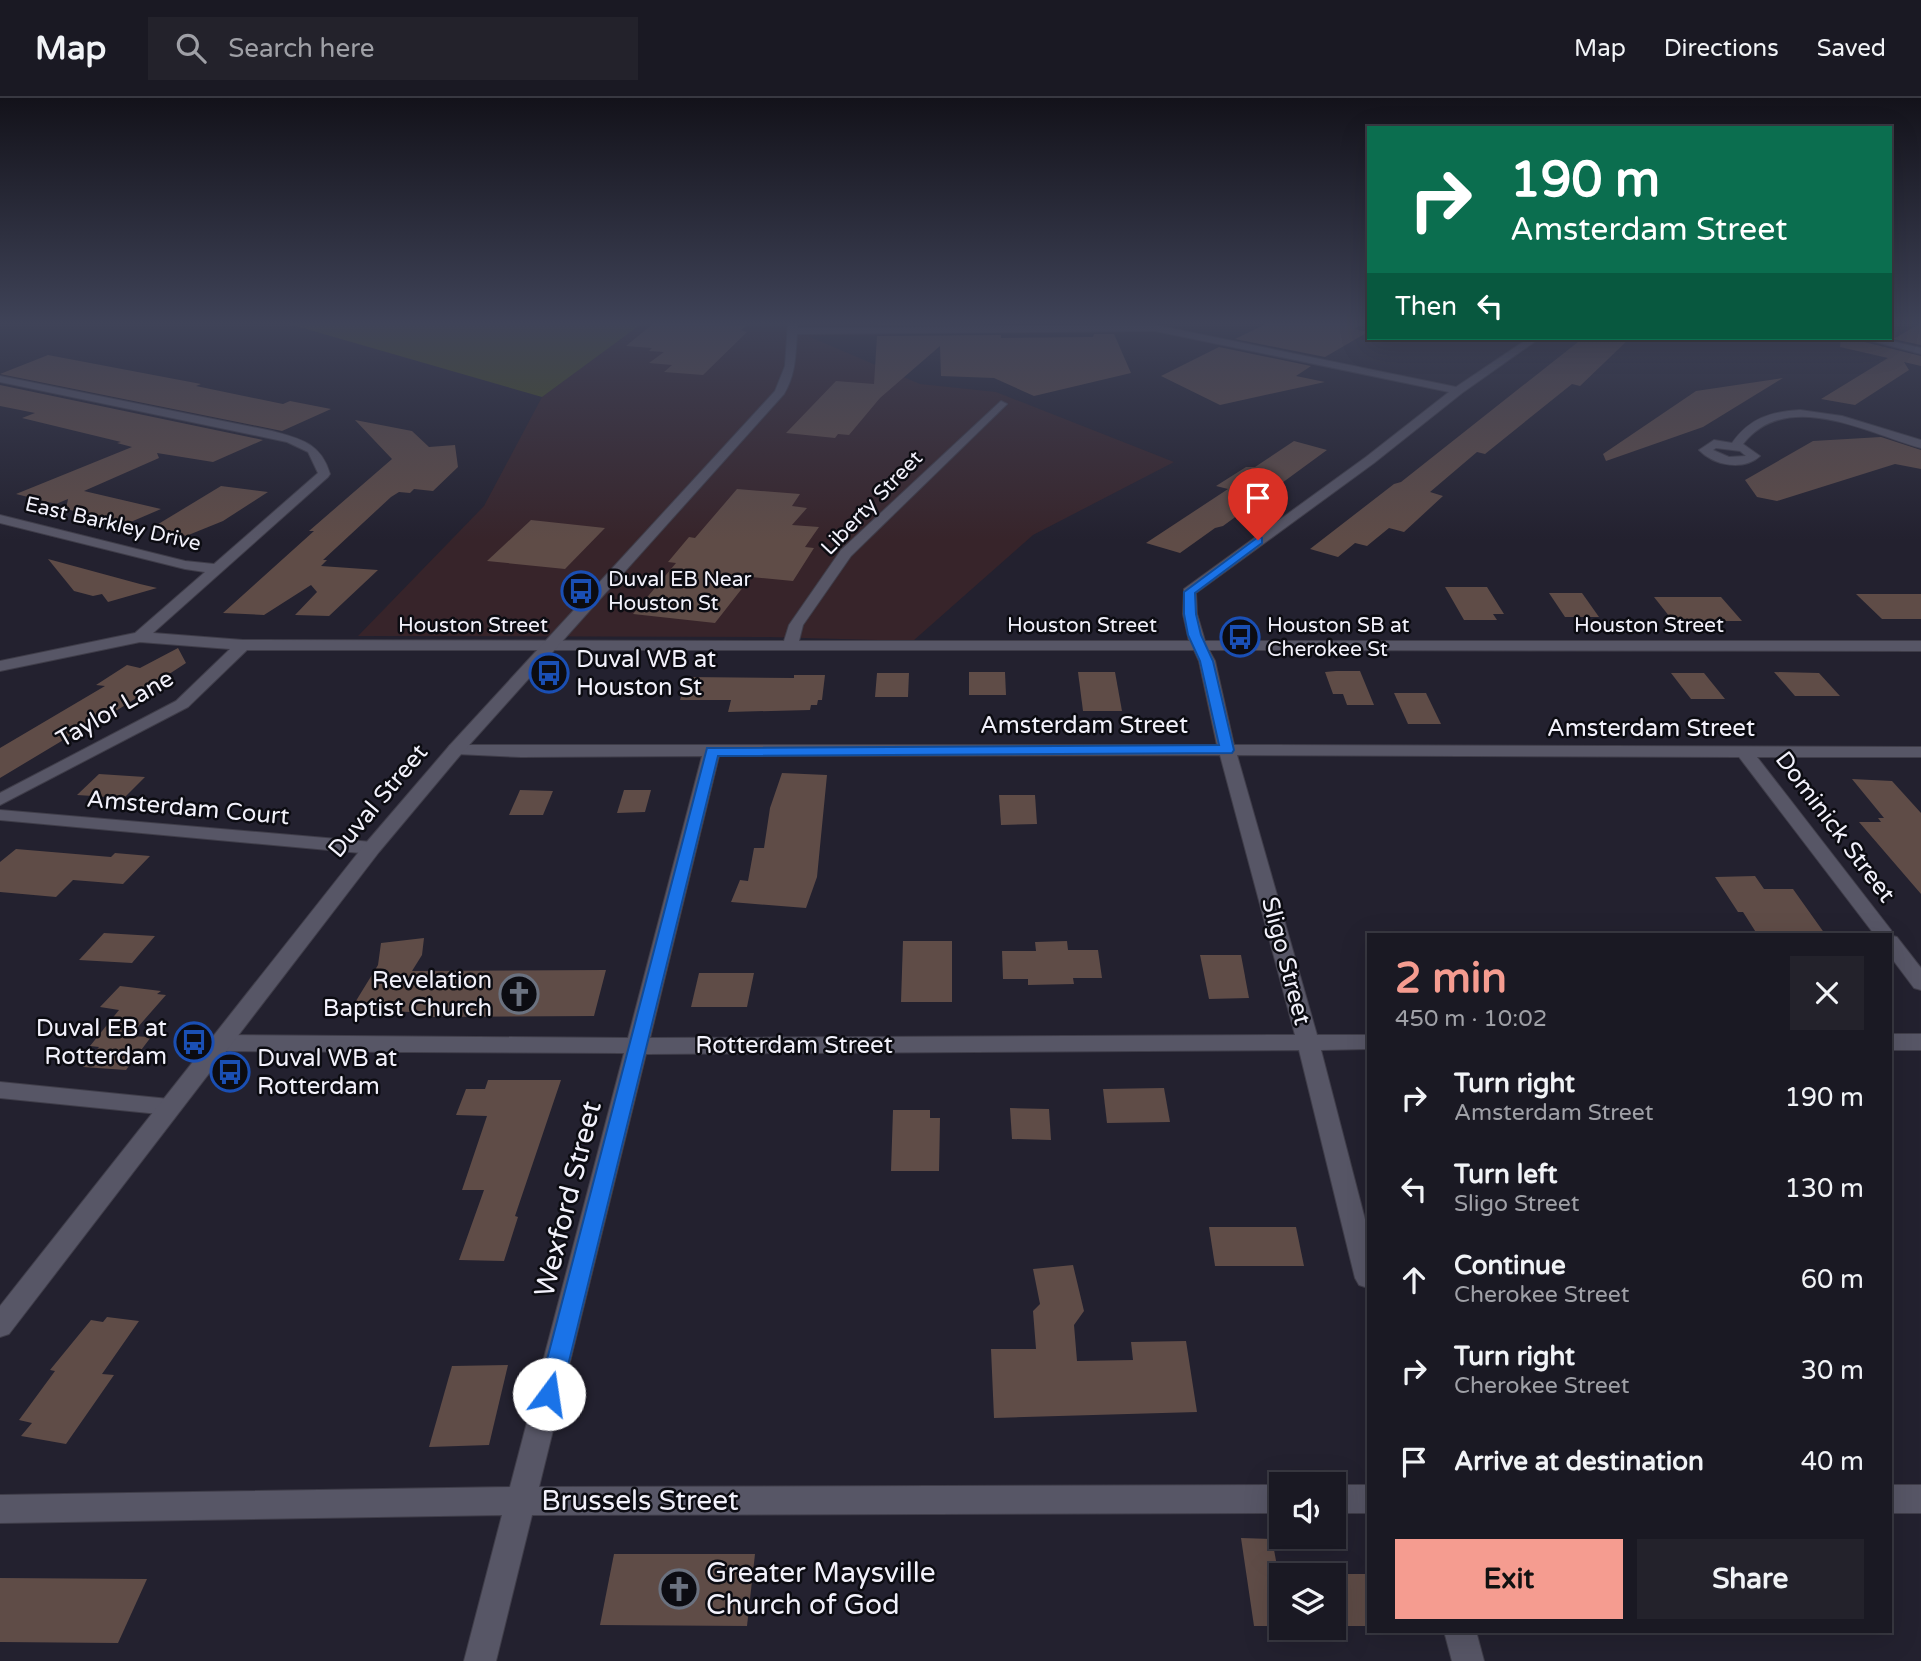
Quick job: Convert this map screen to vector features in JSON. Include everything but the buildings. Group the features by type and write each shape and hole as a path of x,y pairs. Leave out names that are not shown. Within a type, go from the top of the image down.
{"street":[{"path":"0,666 140,637 324,474 320,458 311,446 272,435 77,395"},
{"name":"Duval Street","path":"0,1326 372,848 456,749 777,395"},
{"name":"Sligo Street","path":"1367,1274 1279,930 1227,750 1207,661 1198,646 1190,614 1189,592 1370,460 1453,395"},
{"name":"Liberty Street","path":"790,645 796,625 846,553 1001,404"},
{"path":"1736,446 1745,433 1762,421 1794,414 1844,421 1921,444"},
{"name":"East Barkley Drive","path":"0,519 185,565 218,569"},
{"name":"Houston Street","path":"140,637 243,645 1921,646"},
{"name":"Taylor Lane","path":"0,800 182,704 243,645"},
{"name":"Amsterdam Street","path":"456,749 521,752 1921,752"},
{"name":"Wexford Street","path":"480,1661 712,751"},
{"name":"Dominick Street","path":"1744,752 1883,933"},
{"name":"Amsterdam Court","path":"0,815 372,848"},
{"name":"Dominick Street","path":"1892,945 1921,983"},
{"name":"Rotterdam Street","path":"219,1042 638,1046 1367,1042"},
{"path":"1892,1042 1921,1042"},
{"path":"0,1090 169,1107"},
{"name":"Brussels Street","path":"0,1508 522,1502 1269,1499"},
{"path":"1346,1499 1367,1499"},
{"path":"1892,1499 1921,1499"},
{"path":"1461,1633 1468,1661"}],"shaded area":[{"path":"1003,395 1174,462 1033,535 913,641 768,637 358,636 484,506 542,397"}],"place":[{"name":"Duval EB Near Houston St","path":"581,591"},
{"name":"Houston SB at Cherokee St","path":"1240,637"},
{"name":"Duval WB at Houston St","path":"549,673"},
{"name":"Revelation Baptist Church","path":"519,994"},
{"name":"Duval EB at Rotterdam","path":"194,1042"},
{"name":"Duval WB at Rotterdam","path":"230,1072"},
{"name":"Greater Maysville Church of God","path":"679,1589"}],"route":[{"path":"549,1394 712,751 1227,750 1207,661 1194,635 1189,592 1258,540"}]}
